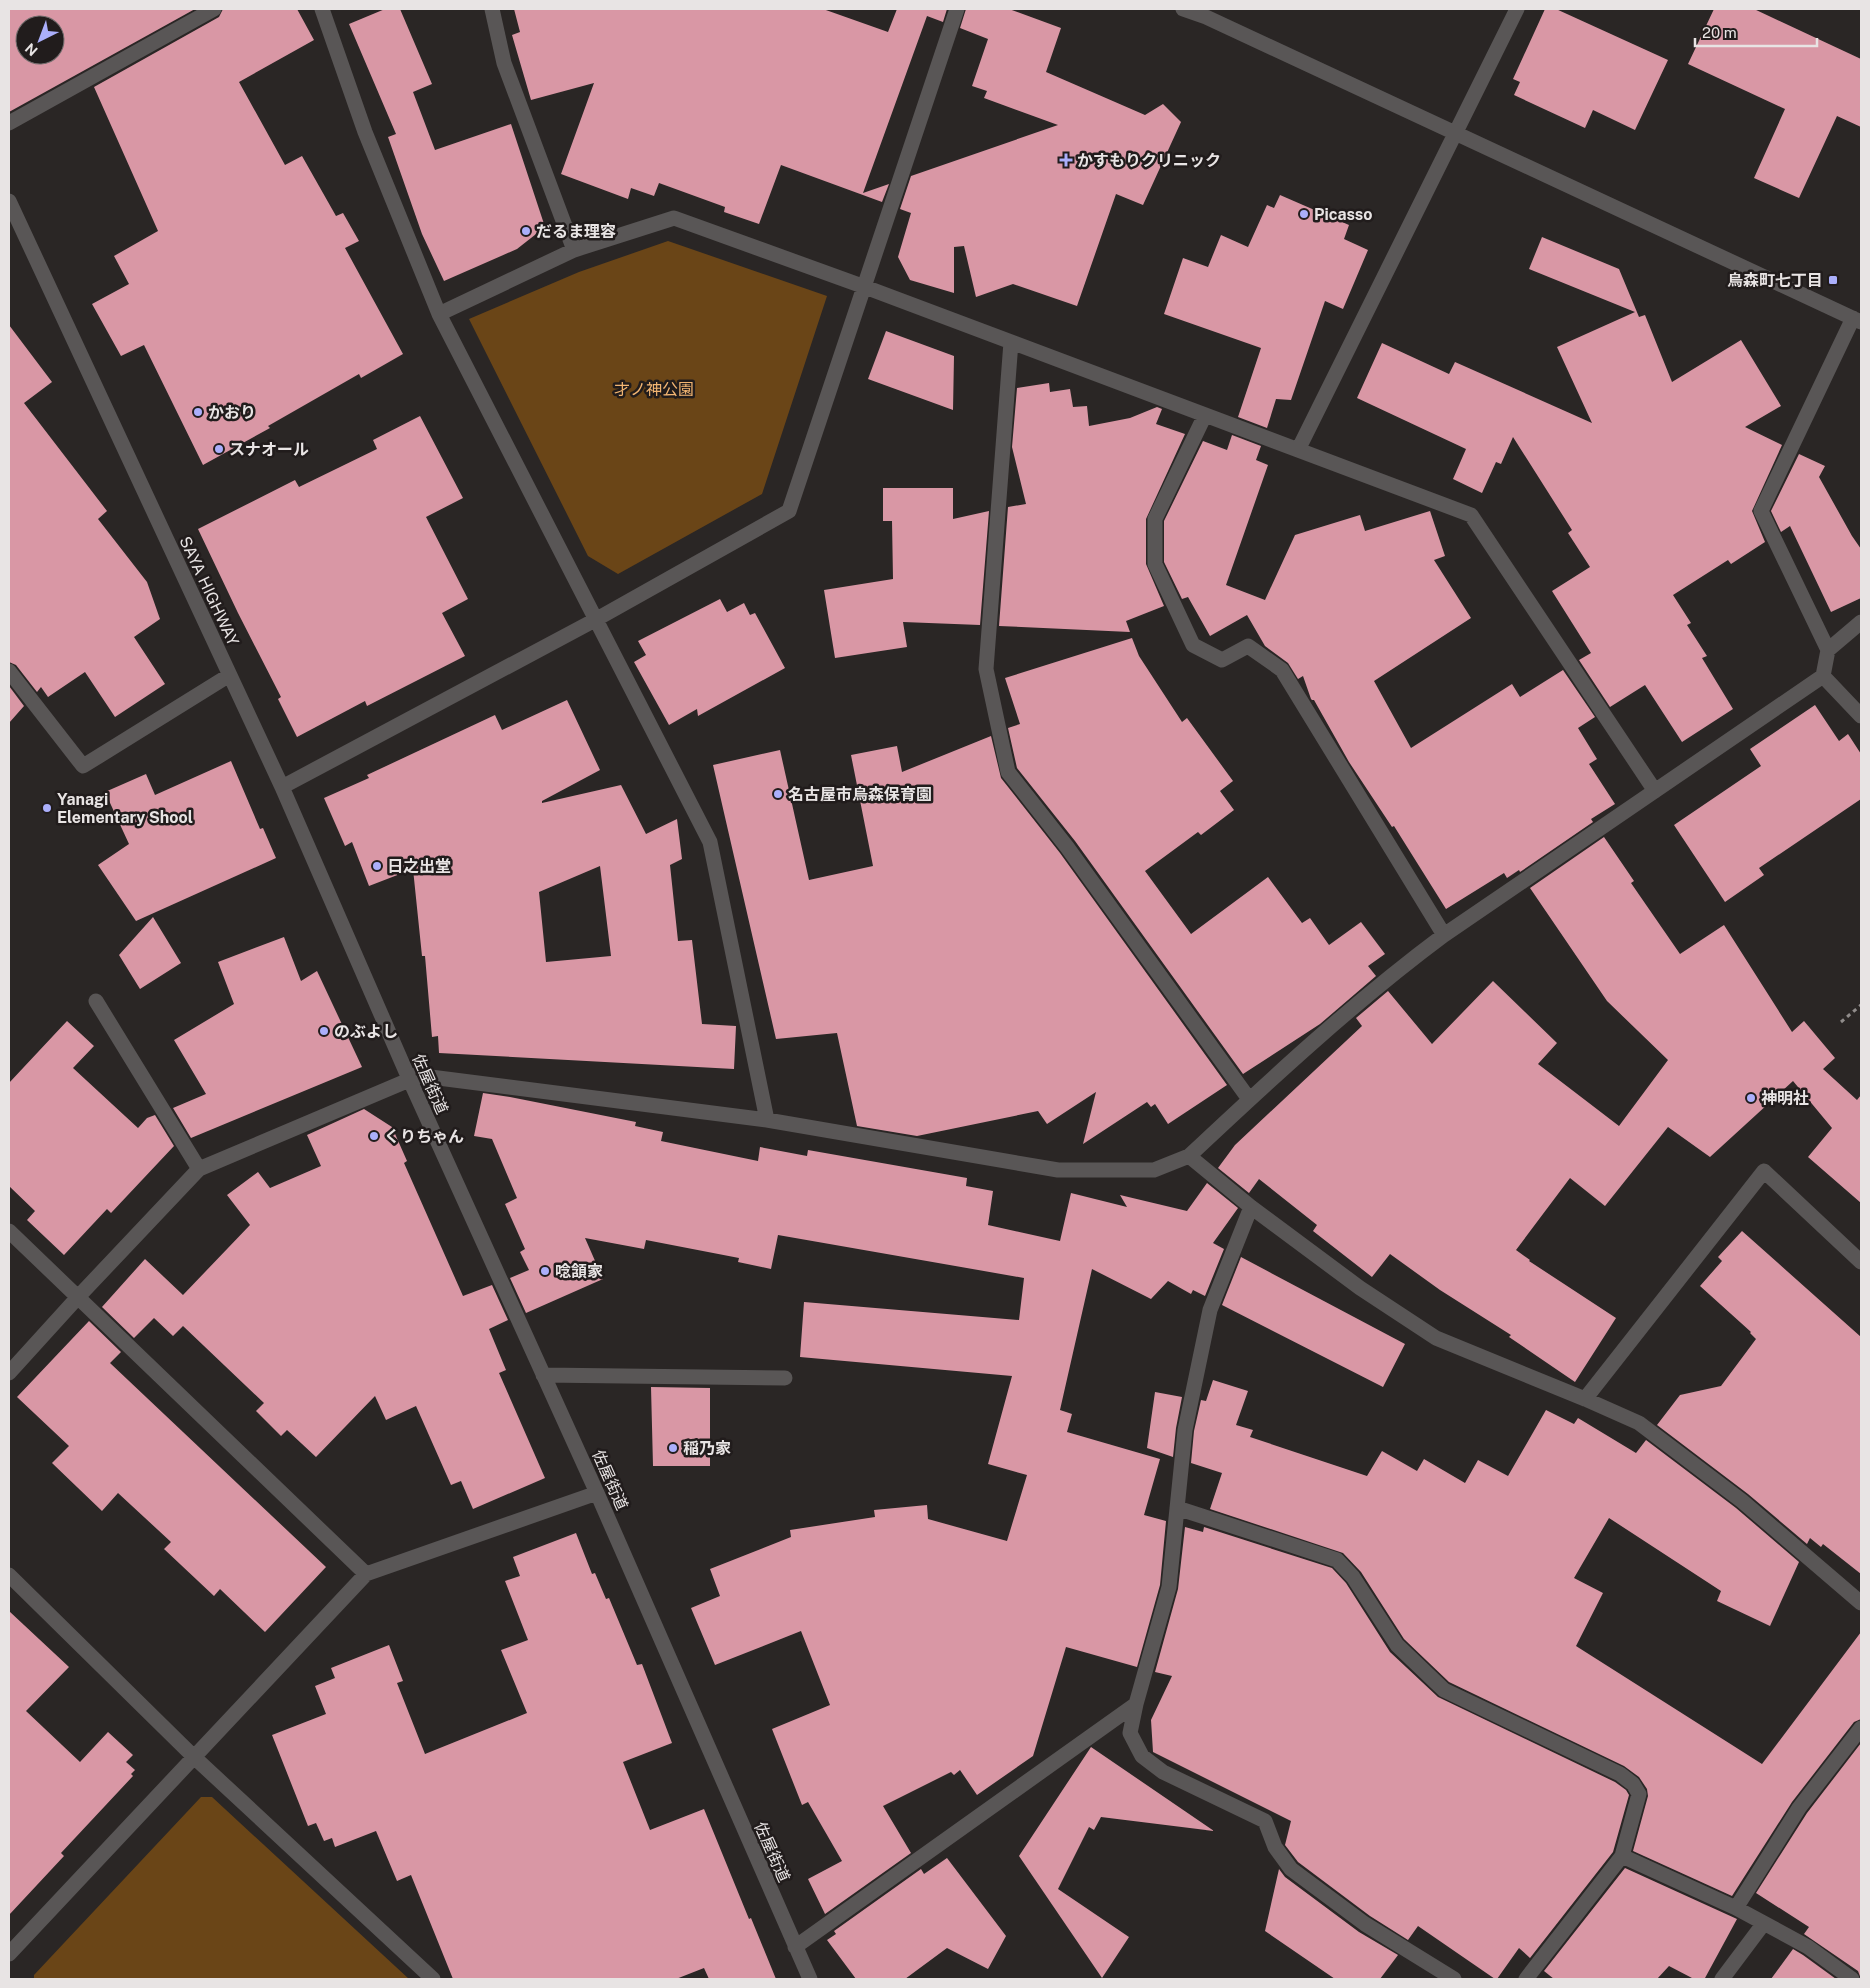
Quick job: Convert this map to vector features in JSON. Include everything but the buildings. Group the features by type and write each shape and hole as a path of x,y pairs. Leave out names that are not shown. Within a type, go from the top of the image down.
{"street":[{"path":"9,123 214,9"},
{"path":"322,9 365,132 438,314 710,842 767,1120"},
{"path":"492,9 504,63 574,250"},
{"path":"282,787 595,620 789,511 958,9"},
{"path":"9,1373 199,1169 408,1077 767,1120 1058,1170 1154,1170 1190,1156 1249,1099 1391,974 1444,934 1823,676 1828,650 1761,511 1857,320 1206,17 1183,9"},
{"path":"1298,450 1517,9"},
{"name":"SAYA HIGHWAY","path":"10,210 228,676 282,787"},
{"path":"438,314 574,250 674,218 865,287 1471,515 1655,791"},
{"path":"1011,342 986,669 1008,772 1067,847 1249,1099"},
{"path":"1205,415 1155,519 1155,564 1193,645 1222,660 1248,646 1282,670 1444,934"},
{"path":"1828,650 1861,622"},
{"path":"9,671 83,766 228,676"},
{"path":"1823,676 1861,716"},
{"name":"佐屋街道","path":"282,787 408,1077 597,1493 810,1979"},
{"path":"96,1001 199,1169"},
{"path":"1190,1156 1251,1207 1360,1288 1436,1338 1585,1399 1647,1429 1742,1501 1861,1603"},
{"path":"1585,1399 1764,1171 1861,1262"},
{"path":"1251,1207 1210,1310 1185,1430 1169,1587 1136,1704 1130,1733 1142,1756 1163,1772 1265,1821 1275,1847 1290,1869 1365,1924 1454,1979"},
{"path":"9,1231 366,1574"},
{"path":"543,1375 785,1378"},
{"path":"9,1954 366,1574 597,1493"},
{"path":"1177,1508 1337,1560 1353,1577 1397,1645 1444,1690 1620,1774 1633,1784 1639,1794 1622,1856 1526,1979"},
{"path":"9,1575 194,1757 433,1979"},
{"path":"795,1947 1136,1704"},
{"path":"1736,1908 1799,1808 1861,1728"},
{"path":"1622,1856 1736,1908 1808,1947 1852,1979"},
{"path":"1722,1979 1764,1923"}],"path":[{"path":"1841,1022 1861,1005"}],"green space":[{"name":"才ノ神公園","path":"668,241 827,296 762,494 618,574 588,556 469,319 579,272"},
{"path":"201,1797 212,1797 409,1979 34,1979 34,1975"}],"place":[{"name":"かすもりクリニック","path":"1066,160"},
{"name":"Picasso","path":"1304,214"},
{"name":"だるま理容","path":"526,231"},
{"name":"烏森町七丁目","path":"1833,280"},
{"name":"かおり","path":"198,412"},
{"name":"スナオール","path":"219,449"},
{"name":"名古屋市烏森保育園","path":"778,794"},
{"name":"Yanagi Elementary Shool","path":"47,808"},
{"name":"日之出堂","path":"377,866"},
{"name":"のぶよし","path":"324,1031"},
{"name":"神明社","path":"1751,1098"},
{"name":"くりちゃん","path":"374,1136"},
{"name":"唸頷家","path":"545,1271"},
{"name":"稲乃家","path":"673,1448"}]}
